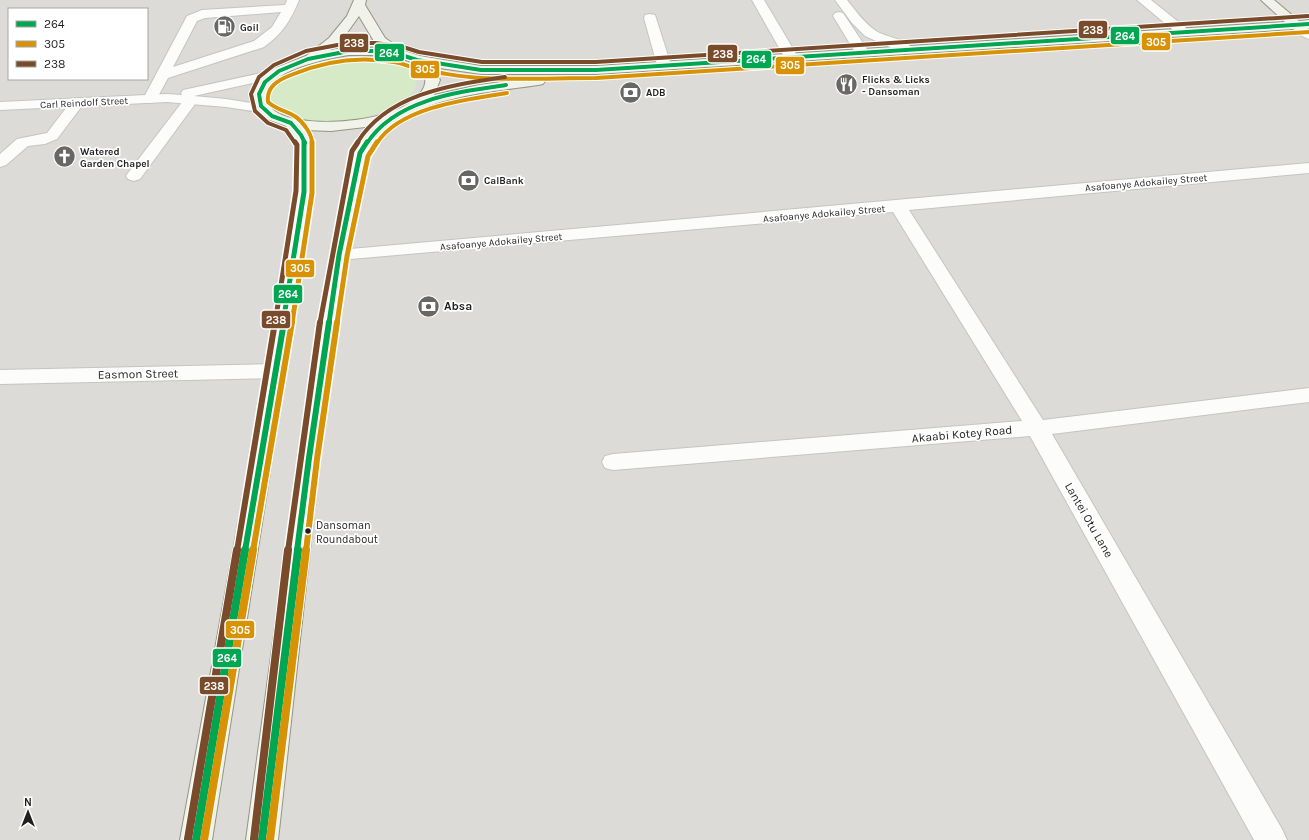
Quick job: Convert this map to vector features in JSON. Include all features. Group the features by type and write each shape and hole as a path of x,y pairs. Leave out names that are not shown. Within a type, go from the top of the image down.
{"main road":[{"path":"1267,0 1302,24"},
{"path":"308,59 334,41 359,3 380,40 398,54"},
{"path":"596,70 563,77 479,89 406,109 371,122 343,126 315,127 291,123 272,116 261,106 259,94 265,82 275,74 299,62 349,51 375,51 398,54 417,60 481,70 596,70 1302,24"},
{"path":"262,840 308,458 338,255 360,153 366,141 429,92 433,80 429,70 417,60"},
{"path":"196,840 276,371 304,192 305,143 302,135 291,123"}],"street":[{"path":"758,0 792,57"},
{"path":"828,0 862,52"},
{"path":"841,0 865,30 873,36 896,42 906,49"},
{"path":"1143,0 1184,32"},
{"path":"162,75 258,44 273,35 279,29 291,4"},
{"path":"150,98 192,19 202,14 291,4"},
{"path":"650,18 664,65"},
{"path":"1302,24 1309,35"},
{"name":"Carl Reindolf Street","path":"168,98 275,74"},
{"name":"Carl Reindolf Street","path":"1,108 78,102 168,98 226,102 265,109"},
{"path":"134,176 191,100"},
{"path":"0,162 23,142 52,136 78,102"},
{"name":"Asafoanye Adokailey Street","path":"338,255 1309,168"},
{"name":"Lantei Otu Lane","path":"898,206 1037,428 1271,840"},
{"name":"Easmon Street","path":"0,377 276,371"},
{"name":"Akaabi Kotey Road","path":"613,462 1037,428 1309,395"}],"shaded area":[{"path":"0,0 1309,0 1309,840 0,840"}],"green space":[{"path":"362,57 396,62 412,70 416,76 416,84 412,94 392,108 377,114 341,121 323,122 305,121 290,117 277,109 270,101 271,89 278,80 299,67 325,60"}],"transit line":[{"name":"238","path":"188,839 268,370 296,191 297,145 286,130 268,123 255,111 251,94 259,77 274,65 306,51 348,43 375,43 400,46 419,52 482,62 596,62 1308,16"},
{"name":"264","path":"196,840 276,371 304,192 305,143 301,135 291,123 272,116 261,106 259,94 265,82 279,71 308,59 349,51 375,51 398,54 417,60 481,70 596,70 1309,24"},
{"name":"305","path":"204,840 284,372 312,193 312,140 308,131 296,117 276,109 268,102 267,95 271,87 283,78 310,67 350,59 374,59 396,62 416,68 480,78 596,78 1309,32"},
{"name":"238","path":"254,839 307,408 335,236 352,151 364,132 379,117 398,105 418,96 440,89 505,77"},
{"name":"264","path":"262,840 309,458 339,255 360,153 372,135 386,122 423,102 444,96 506,85"},
{"name":"305","path":"270,840 317,459 347,256 368,156 379,140 393,127 410,117 428,109 448,103 507,93"}],"place":[{"name":"Goil","path":"225,27"},
{"name":"Flicks & Licks - Dansoman","path":"846,85"},
{"name":"ADB","path":"630,92"},
{"name":"Watered Garden Chapel","path":"64,157"},
{"name":"CalBank","path":"468,180"},
{"name":"Absa","path":"429,306"},
{"name":"Dansoman Roundabout","path":"308,531"}]}
